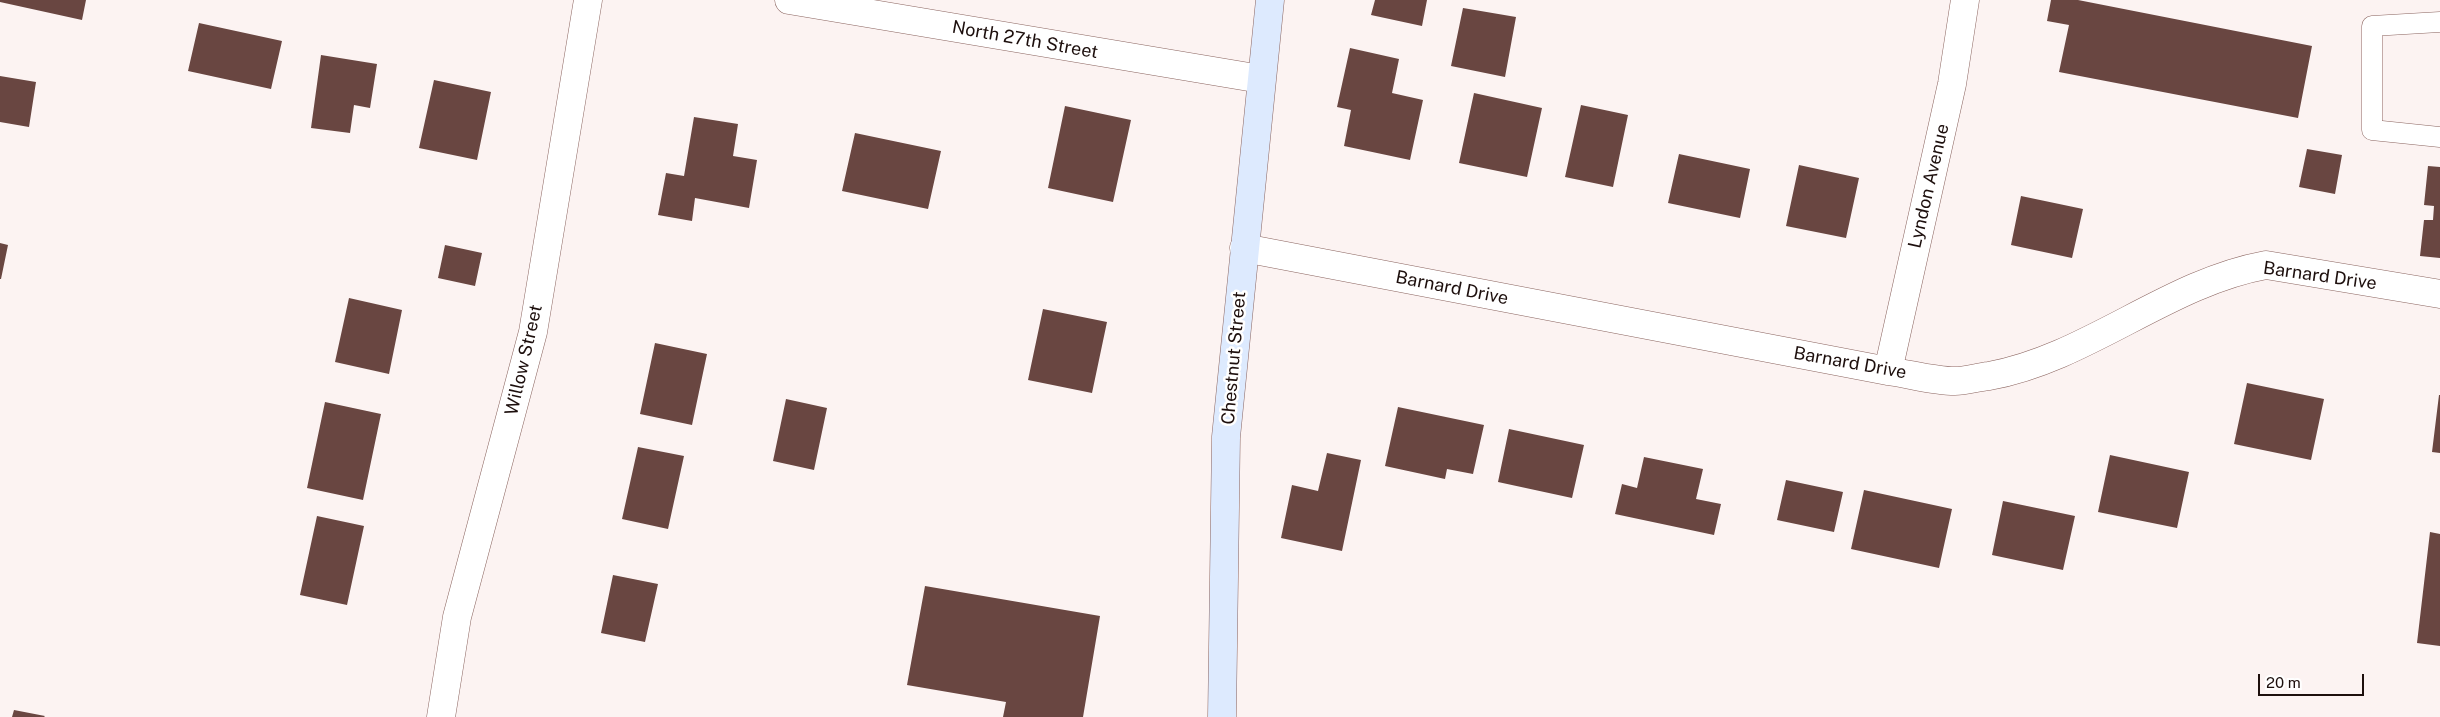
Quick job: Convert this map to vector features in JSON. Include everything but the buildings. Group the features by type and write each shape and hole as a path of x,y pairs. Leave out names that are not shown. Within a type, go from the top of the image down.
{"street":[{"name":"Willow Street","path":"441,717 457,617 533,332 588,0"},
{"name":"North 27th Street","path":"789,0 1261,79"},
{"name":"Chestnut Street","path":"1222,717 1226,437 1270,0"},
{"name":"Lyndon Avenue","path":"1888,371 1952,84 1965,0"},
{"name":"Barnard Drive","path":"1244,248 1888,371 1956,381 2014,371 2069,350 2190,290 2240,270 2266,265 2440,294"}],"lane":[{"path":"2440,22 2372,26 2372,130 2440,137"}]}
